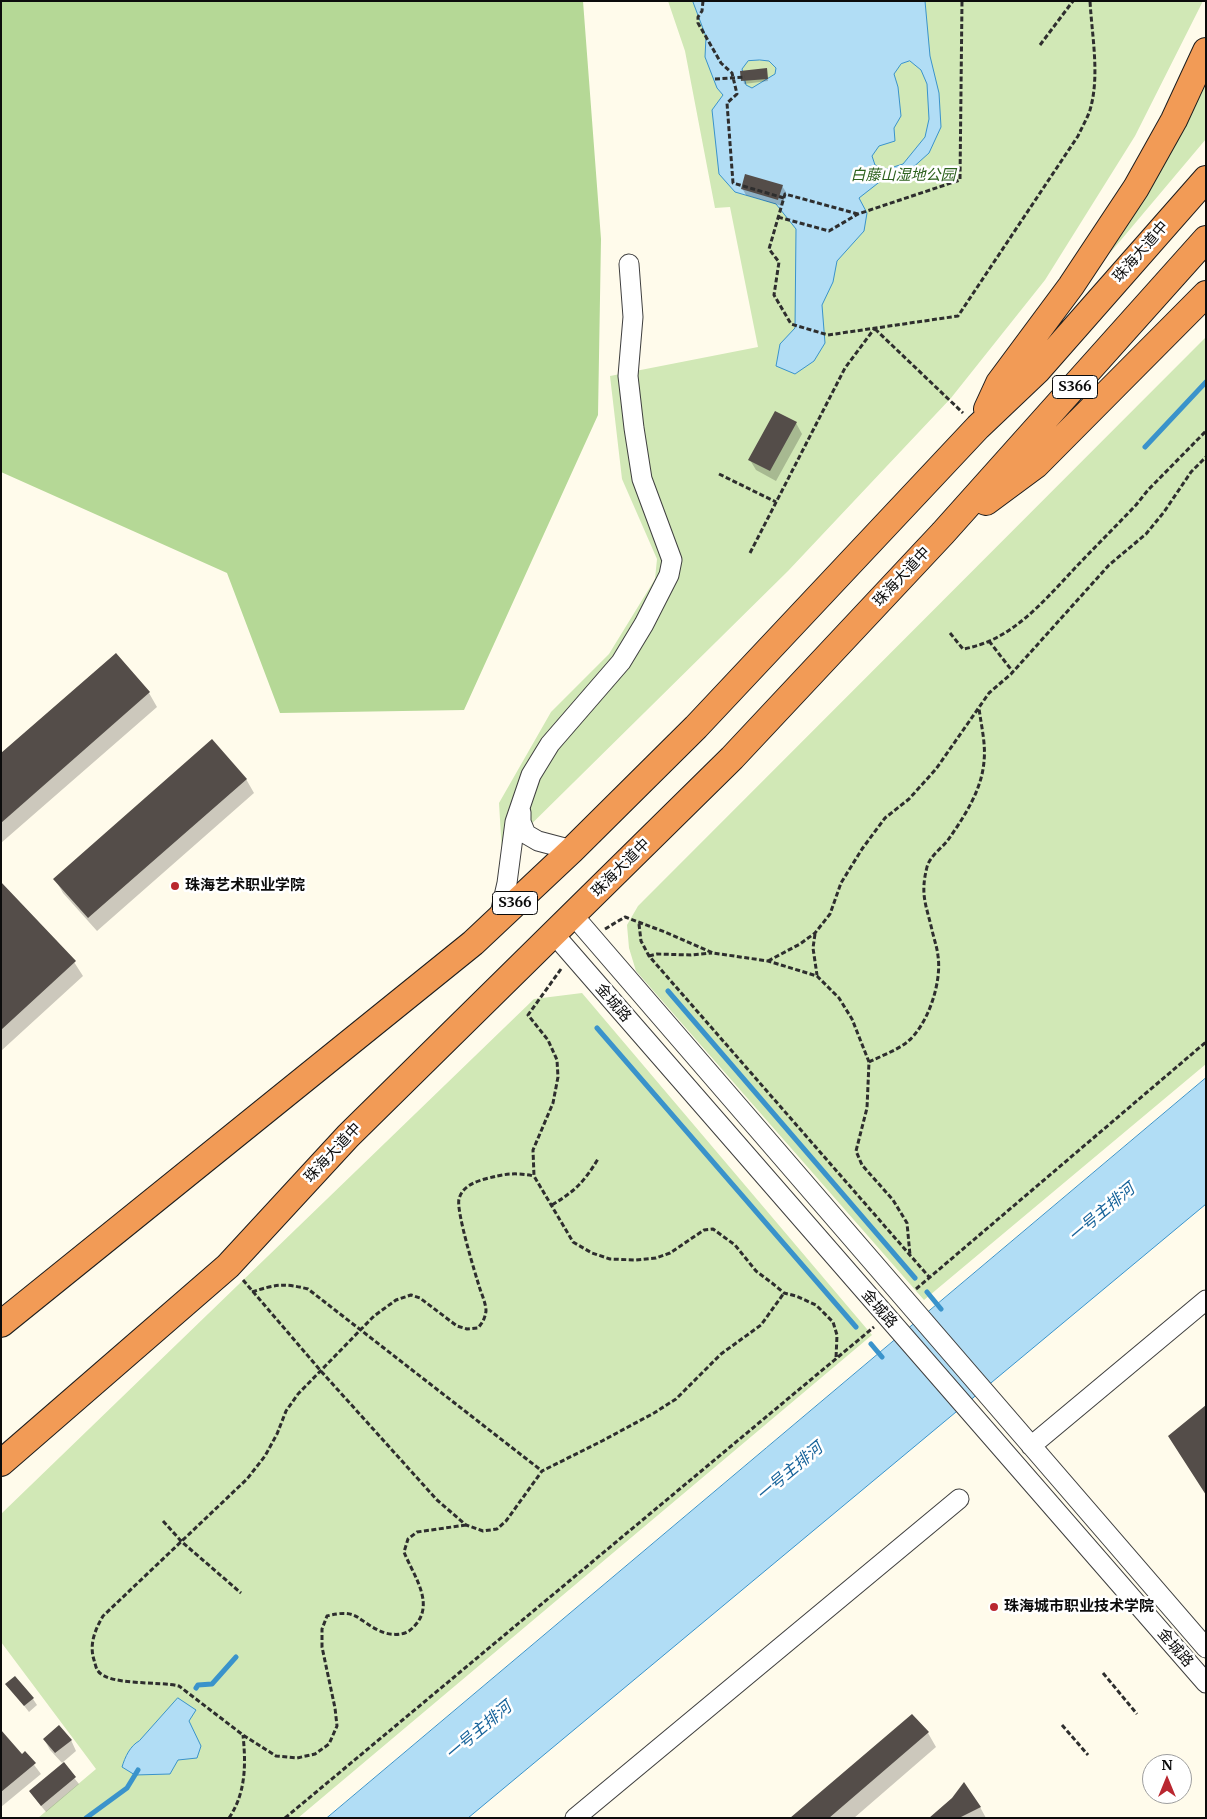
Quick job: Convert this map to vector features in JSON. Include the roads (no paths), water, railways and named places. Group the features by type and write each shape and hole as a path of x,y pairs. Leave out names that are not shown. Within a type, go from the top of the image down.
{"highway":[{"path":"978,427 999,382 1071,286 1136,188 1174,120 1206,51"},
{"name":"珠海大道中","path":"1,1324 473,943 572,850 696,727 978,427 1038,370 1206,179"},
{"name":"珠海大道中","path":"1,1463 228,1266 348,1136 552,933 573,915 732,758 943,534 1206,239"},
{"path":"943,534 1036,466 1206,294"}],"street":[{"path":"499,918 507,883 515,822 531,775 550,744 621,662 644,624 669,575 672,560 642,478 634,428 628,376 633,317 629,264"},
{"path":"521,806 521,822 526,834 538,841 572,850"},
{"name":"金城路","path":"573,915 1206,1648"},
{"name":"金城路","path":"552,933 1206,1684"},
{"path":"1031,1446 1206,1300"},
{"path":"998,1444 1017,1429"},
{"path":"575,1818 959,1499"}],"water":[{"path":"693,1 925,1 930,56 939,93 941,127 929,153 909,171 882,180 859,198 867,213 864,231 837,261 833,282 822,305 825,343 814,361 795,374 776,366 780,344 795,328 796,229 776,204 735,192 719,174 712,110 723,95 717,88 705,57 706,37","holes":["748,61 769,61 776,68 775,74 752,88 746,85 742,69","910,61 921,70 927,84 929,119 925,137 903,164 887,169 875,165 872,156 879,146 895,141 894,128 901,116 898,87 894,74 901,64"]},
{"name":"一号主排河","path":"1206,1078 1206,1204 468,1818 327,1818"},
{"path":"178,1698 196,1710 189,1721 201,1746 197,1758 178,1760 170,1774 135,1775 122,1767 130,1749"}],"waterway":[{"path":"1145,447 1206,382"},
{"path":"668,991 915,1278"},
{"path":"597,1028 856,1327"},
{"path":"927,1292 941,1309"},
{"path":"871,1344 882,1357"},
{"path":"196,1688 198,1685 212,1684 236,1657"},
{"path":"86,1818 127,1788 138,1770"}],"place":[{"name":"珠海艺术职业学院","path":"175,886"},
{"name":"珠海城市职业技术学院","path":"994,1607"}],"park label":[{"name":"白藤山湿地公园","path":"903,176"}]}
